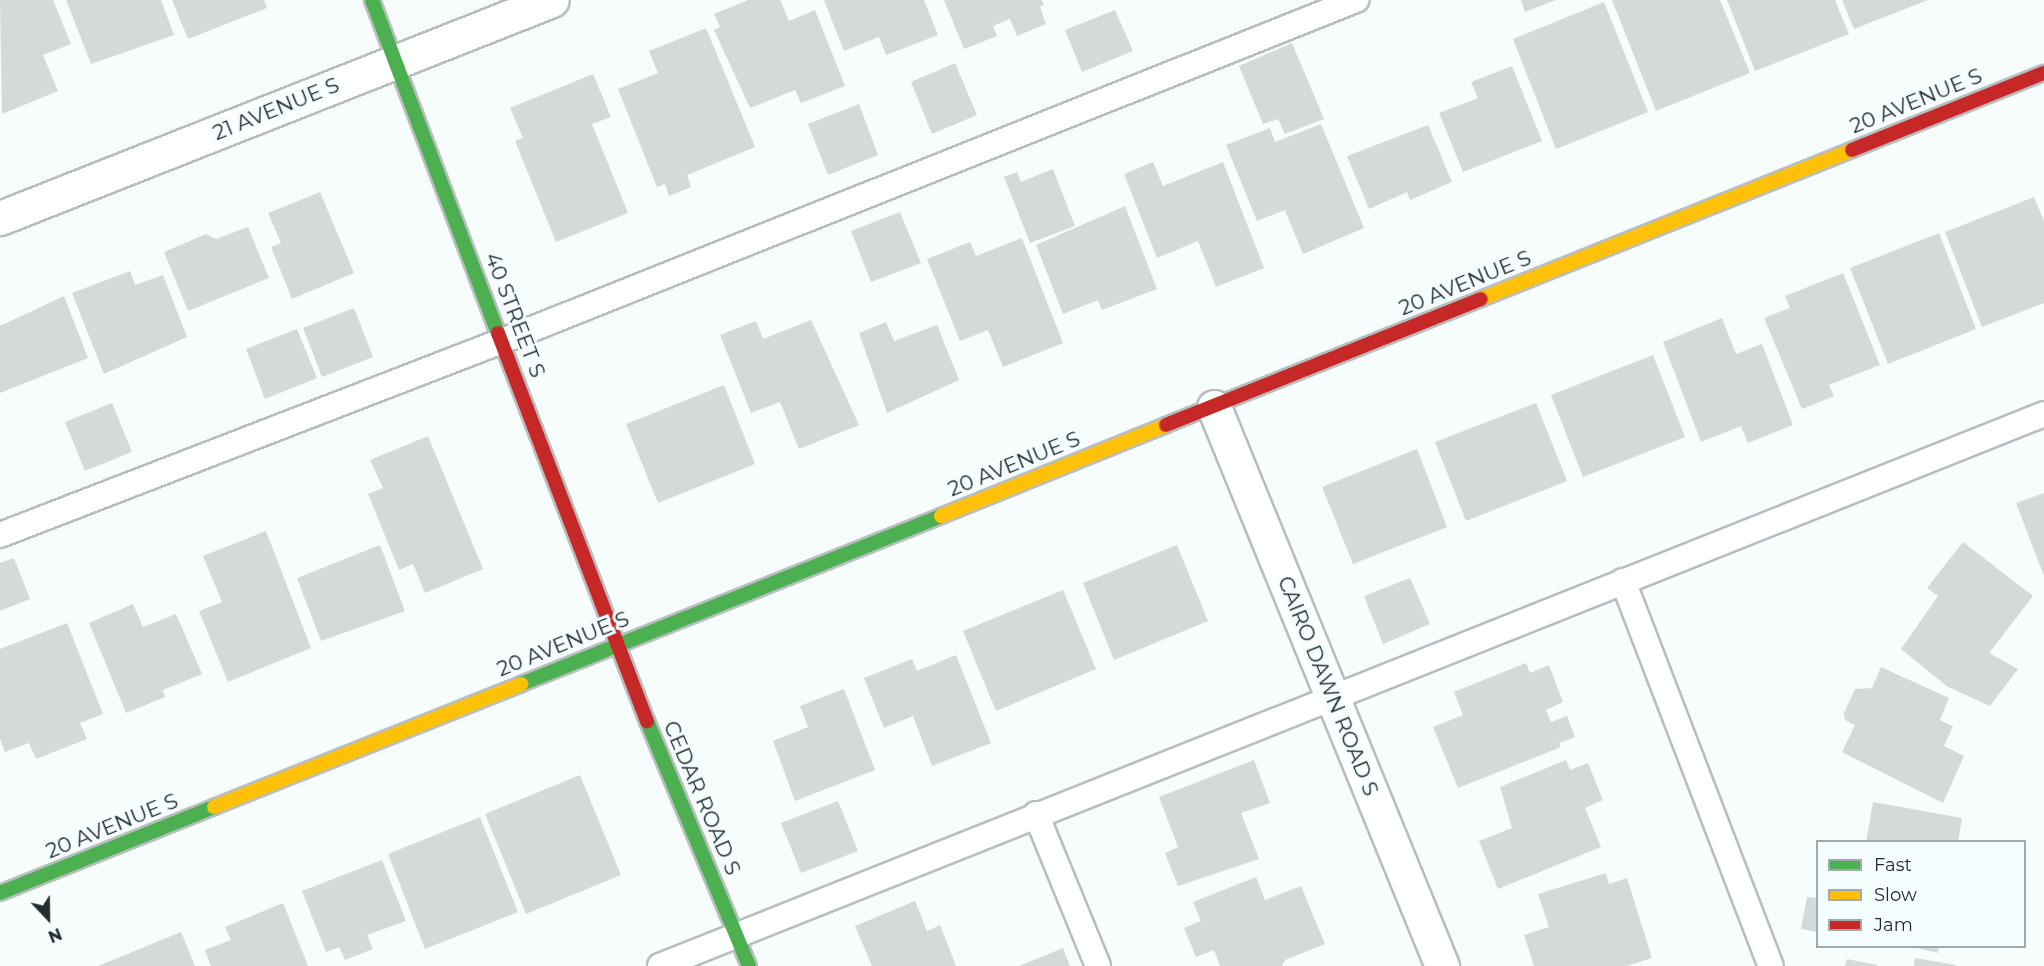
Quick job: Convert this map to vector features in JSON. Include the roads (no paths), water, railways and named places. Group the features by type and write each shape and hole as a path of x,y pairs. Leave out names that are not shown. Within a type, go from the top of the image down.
{"street":[{"name":"40 STREET S","path":"372,0 397,61 616,646"},
{"name":"21 AVENUE S","path":"0,218 552,0"},
{"name":"20 AVENUE S","path":"0,893 2044,73"},
{"name":"CAIRO DAWN ROAD S","path":"1214,406 1442,966"},
{"name":"CEDAR ROAD S","path":"616,646 749,966"}],"lane":[{"path":"0,535 502,341 1356,0"},
{"path":"660,966 1332,695 2044,414"},
{"path":"1623,581 1771,966"},
{"path":"1036,814 1098,966"}]}
